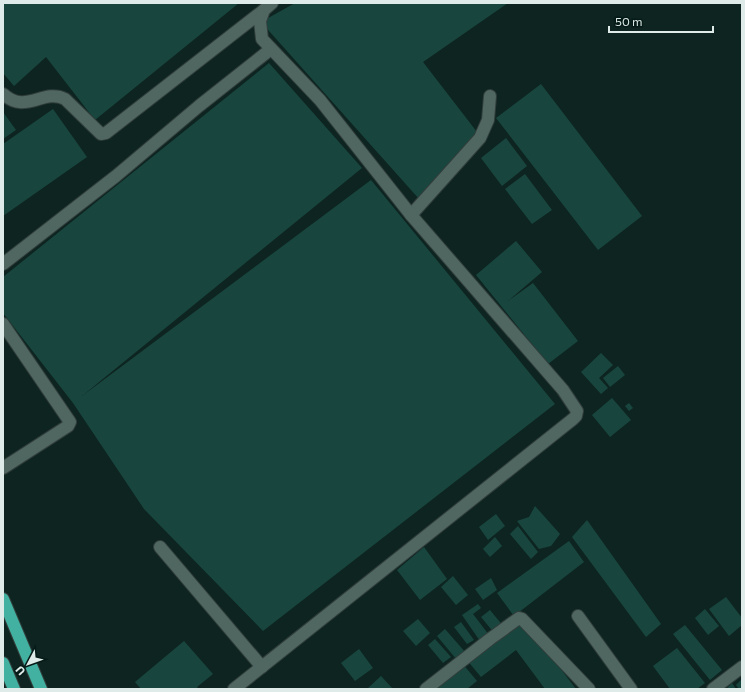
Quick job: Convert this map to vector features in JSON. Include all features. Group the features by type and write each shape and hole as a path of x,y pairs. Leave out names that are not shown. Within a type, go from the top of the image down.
{"highway":[{"path":"3,599 42,689"},
{"path":"3,663 14,689"}],"street":[{"path":"234,689 573,419 577,414 577,407 411,215 320,100 262,39 260,21 268,7"},
{"path":"3,94 18,103 26,103 46,96 59,96 65,99 101,134 106,133 268,7"},
{"path":"3,264 116,176 199,106 271,49"},
{"path":"411,215 480,138 488,120 490,96"},
{"path":"3,324 70,422 68,426 3,468"},
{"path":"160,546 262,667"},
{"path":"578,616 631,689"},
{"path":"426,689 519,618 522,619 589,689"},
{"path":"714,689 742,667"}],"building":[{"path":"3,3 239,3 95,120 46,57 14,86 3,73"},
{"path":"295,3 508,3 423,62 477,132 420,200 261,22"},
{"path":"269,63 362,168 82,396 371,180 555,404 263,631 144,509 73,403 3,313 3,277"},
{"path":"541,84 642,216 598,250 496,118"},
{"path":"53,109 87,157 3,216 3,144"},
{"path":"3,112 16,130 3,139"},
{"path":"506,138 527,166 502,186 481,158"},
{"path":"525,174 552,210 532,224 505,189"},
{"path":"516,241 542,272 508,301 533,283 578,341 548,364 476,275"},
{"path":"601,353 613,365 599,378 608,388 601,394 581,372"},
{"path":"618,366 625,375 610,387 603,378"},
{"path":"612,398 631,420 610,437 592,415"},
{"path":"629,403 633,408 629,411 625,406"},
{"path":"535,506 560,534 551,546 539,549 517,521 529,517"},
{"path":"496,514 505,526 488,540 479,527"},
{"path":"587,520 661,624 646,637 572,537"},
{"path":"518,526 538,552 531,559 510,534"},
{"path":"495,537 502,546 490,557 483,549"},
{"path":"569,541 584,562 514,616 497,593"},
{"path":"424,547 447,579 420,600 397,570"},
{"path":"453,576 468,595 456,605 441,587"},
{"path":"491,578 497,590 483,600 475,589"},
{"path":"726,597 742,618 742,625 729,636 709,609"},
{"path":"478,604 481,608 473,614 489,635 480,641 462,615"},
{"path":"705,609 719,626 708,635 695,618"},
{"path":"490,610 504,627 495,634 481,617"},
{"path":"418,619 430,633 416,646 403,631"},
{"path":"516,621 531,638 535,635 576,689 545,689 516,650 481,677 466,659"},
{"path":"461,622 474,640 467,644 454,627"},
{"path":"685,625 722,670 710,680 673,634"},
{"path":"445,629 466,653 457,660 437,636"},
{"path":"435,639 451,657 443,663 428,645"},
{"path":"184,641 213,674 197,687 199,689 141,689 135,682"},
{"path":"677,648 705,683 697,689 670,689 653,666"},
{"path":"359,649 373,668 355,681 341,663"},
{"path":"462,663 477,681 467,689 431,689"},
{"path":"381,676 393,689 367,689"},
{"path":"742,679 742,689 739,689 736,685"},
{"path":"732,683 736,689 726,689"}]}
